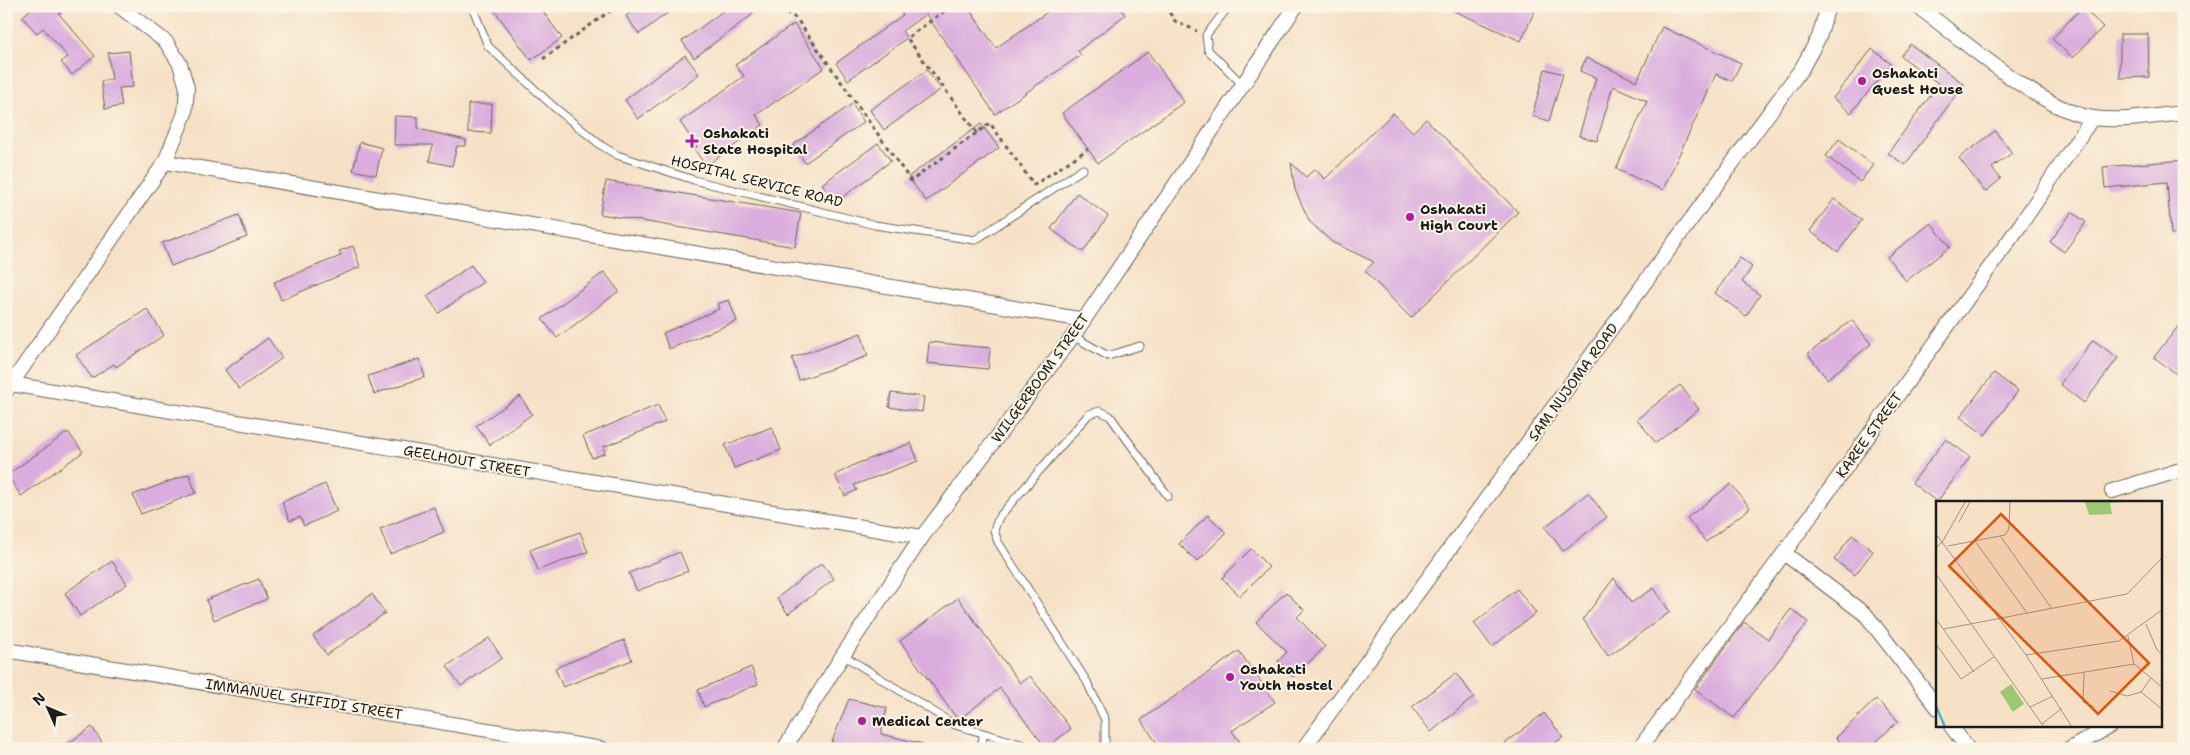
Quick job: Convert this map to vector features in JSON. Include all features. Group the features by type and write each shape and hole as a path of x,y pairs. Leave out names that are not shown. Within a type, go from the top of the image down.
{"street":[{"path":"8,387 165,162 185,113 187,88 180,64 166,42 119,6"},
{"name":"WILGERBOOM STREET","path":"784,749 843,655 922,537 1073,336 1296,6"},
{"name":"SAM NUJOMA ROAD","path":"1303,749 1802,68 1819,37 1828,6"},
{"path":"1917,6 2022,85 2046,100 2092,118 2129,118 2184,113"},
{"name":"KAREE STREET","path":"1639,749 2021,224 2092,118"},
{"path":"165,162 1084,320"},
{"name":"GEELHOUT STREET","path":"8,387 922,537"},
{"path":"2112,492 2184,469"},
{"path":"1784,552 1866,616 1936,705"},
{"name":"IMMANUEL SHIFIDI STREET","path":"6,650 602,749"},
{"path":"1952,728 1968,749"},
{"path":"2070,749 2107,728"}],"lane":[{"name":"HOSPITAL SERVICE ROAD","path":"472,6 488,46 554,107 602,146 617,155 694,180 875,224 975,240 1083,169"},
{"path":"1229,6 1206,35 1208,50 1243,85"},
{"path":"1073,336 1108,356 1140,346"},
{"path":"1105,749 1105,720 1087,682 998,542 994,530 999,517 1089,414 1100,411 1110,416 1168,496"},
{"path":"843,655 955,725 1038,749"},
{"path":"980,749 984,734"}],"path":[{"path":"543,59 617,6"},
{"path":"771,6 796,18 911,181 990,124 1034,185 1088,149"},
{"path":"951,6 907,38 977,133"},
{"path":"1165,6 1175,21 1206,35"}],"building":[{"path":"34,6 67,6 59,14 95,56 72,75 61,62 68,57 43,28 37,33 22,17"},
{"path":"491,6 539,6 562,38 531,60"},
{"path":"640,6 677,6 639,34 626,16"},
{"path":"730,6 747,6 753,14 694,58 682,41"},
{"path":"897,6 967,6 996,48 1056,6 1119,6 1125,15 1078,51 1081,55 995,114 926,14 902,31 907,38 848,80 836,63 903,15"},
{"path":"1443,6 1526,6 1535,10 1521,41"},
{"path":"2082,7 2103,27 2073,58 2052,39"},
{"path":"794,24 824,68 756,115 763,125 706,166 694,149 697,147 680,122 744,76 735,65"},
{"path":"1662,27 1741,63 1732,81 1716,74 1663,190 1616,169 1647,101 1613,86 1597,141 1579,136 1596,78 1580,71 1586,58 1637,81"},
{"path":"2120,34 2148,34 2149,77 2120,78"},
{"path":"1910,44 1964,84 1905,165 1888,153 1939,84 1901,56"},
{"name":"Oshakati Guest House","path":"1872,49 1891,64 1851,113 1833,98"},
{"path":"129,51 133,87 119,88 122,106 105,109 101,81 112,80 108,53"},
{"path":"1148,52 1184,102 1098,163 1062,113"},
{"path":"685,55 699,74 638,119 625,100"},
{"path":"1545,69 1563,74 1549,121 1532,116"},
{"path":"927,70 941,89 884,130 870,110"},
{"path":"468,104 492,104 491,133 468,132"},
{"path":"852,104 864,122 805,163 793,145"},
{"name":"Oshakati High Court","path":"1393,113 1413,132 1426,119 1518,212 1411,318 1365,271 1374,262 1332,242 1310,222 1295,190 1291,163 1306,177 1315,169 1325,179"},
{"path":"395,116 418,117 418,129 466,140 466,146 457,146 452,166 429,161 433,145 394,145"},
{"path":"981,124 999,148 926,201 908,177"},
{"path":"1995,131 2012,153 1992,168 2001,179 1985,192 1959,158"},
{"path":"1839,139 1873,165 1860,182 1826,156"},
{"path":"360,142 382,148 376,175 353,170"},
{"path":"878,143 891,161 835,203 822,184"},
{"path":"2184,160 2184,233 2171,234 2167,182 2105,188 2103,167"},
{"path":"606,181 801,213 795,247 600,214"},
{"path":"1077,193 1108,216 1083,252 1051,229"},
{"path":"1834,199 1862,220 1838,252 1810,231"},
{"path":"2072,212 2086,222 2064,252 2050,242"},
{"path":"239,215 247,237 171,266 162,243"},
{"path":"1931,223 1950,247 1906,281 1887,257"},
{"path":"353,246 360,267 281,300 274,282 341,256 339,251"},
{"path":"1740,258 1752,267 1742,282 1760,295 1746,316 1715,293"},
{"path":"471,265 483,282 439,313 427,296"},
{"path":"604,272 619,291 557,338 542,319"},
{"path":"729,300 737,321 669,349 663,333 719,309 717,304"},
{"path":"147,309 164,335 116,367 114,364 92,378 76,355"},
{"path":"2184,319 2184,369 2179,376 2154,357"},
{"path":"1852,320 1871,344 1827,379 1808,354"},
{"path":"861,333 868,356 799,380 792,358"},
{"path":"268,338 282,358 239,389 225,370"},
{"path":"2093,340 2118,358 2084,403 2060,384"},
{"path":"929,342 990,348 988,369 927,363"},
{"path":"419,359 425,377 374,394 368,376"},
{"path":"1994,373 2018,391 1985,435 1960,417"},
{"path":"1680,385 1699,409 1656,443 1637,419"},
{"path":"891,393 924,397 922,412 889,407"},
{"path":"520,396 532,414 490,445 476,426"},
{"path":"658,405 665,422 603,447 605,453 592,458 583,436"},
{"path":"772,427 781,450 734,468 725,445"},
{"path":"68,432 83,452 21,496 7,475"},
{"path":"1946,439 1970,457 1938,501 1912,483"},
{"path":"911,443 918,461 854,485 857,490 845,496 835,475 856,464"},
{"path":"189,474 196,493 141,514 133,495"},
{"path":"325,484 337,511 304,526 300,517 290,521 282,502"},
{"path":"1731,484 1750,508 1706,542 1687,518"},
{"path":"1588,493 1607,517 1563,551 1545,527"},
{"path":"434,507 444,532 390,554 380,529"},
{"path":"1208,515 1226,533 1197,562 1179,544"},
{"path":"580,532 588,552 538,570 530,550"},
{"path":"1852,535 1873,551 1855,575 1834,560"},
{"path":"1251,549 1269,567 1240,596 1222,578"},
{"path":"680,552 688,571 637,591 629,573"},
{"path":"112,561 127,584 80,616 65,593"},
{"path":"822,563 834,579 788,614 777,598"},
{"path":"1614,578 1631,603 1654,588 1670,612 1608,656 1583,619"},
{"path":"259,579 267,599 214,620 206,600"},
{"path":"1517,589 1536,613 1492,647 1474,623"},
{"path":"1286,592 1304,610 1297,617 1325,647 1293,677 1278,661 1287,652 1256,622"},
{"path":"372,594 385,613 327,655 313,636"},
{"path":"958,598 1020,683 1030,676 1071,729 1046,748 1000,688 958,720 900,641"},
{"path":"1791,609 1808,622 1734,718 1695,689 1744,622 1768,639"},
{"path":"489,638 502,658 461,686 447,666"},
{"path":"624,640 632,660 563,687 555,668"},
{"name":"Oshakati Youth Hostel","path":"1239,651 1275,702 1232,731 1245,749 1161,749 1141,720"},
{"path":"751,667 758,684 704,707 698,690"},
{"path":"1456,673 1474,697 1431,732 1412,707"},
{"name":"Medical Center","path":"849,699 887,708 881,734 923,744 922,749 829,749"},
{"path":"1876,699 1898,721 1869,749 1847,749 1836,738"},
{"path":"1544,713 1563,737 1548,749 1498,749"},
{"path":"92,727 106,749 60,749"}],"place":[{"name":"Oshakati Guest House","path":"1862,81"},
{"name":"Oshakati State Hospital","path":"692,141"},
{"name":"Oshakati High Court","path":"1410,217"},
{"name":"Oshakati Youth Hostel","path":"1230,677"},
{"name":"Medical Center","path":"862,721"}]}
